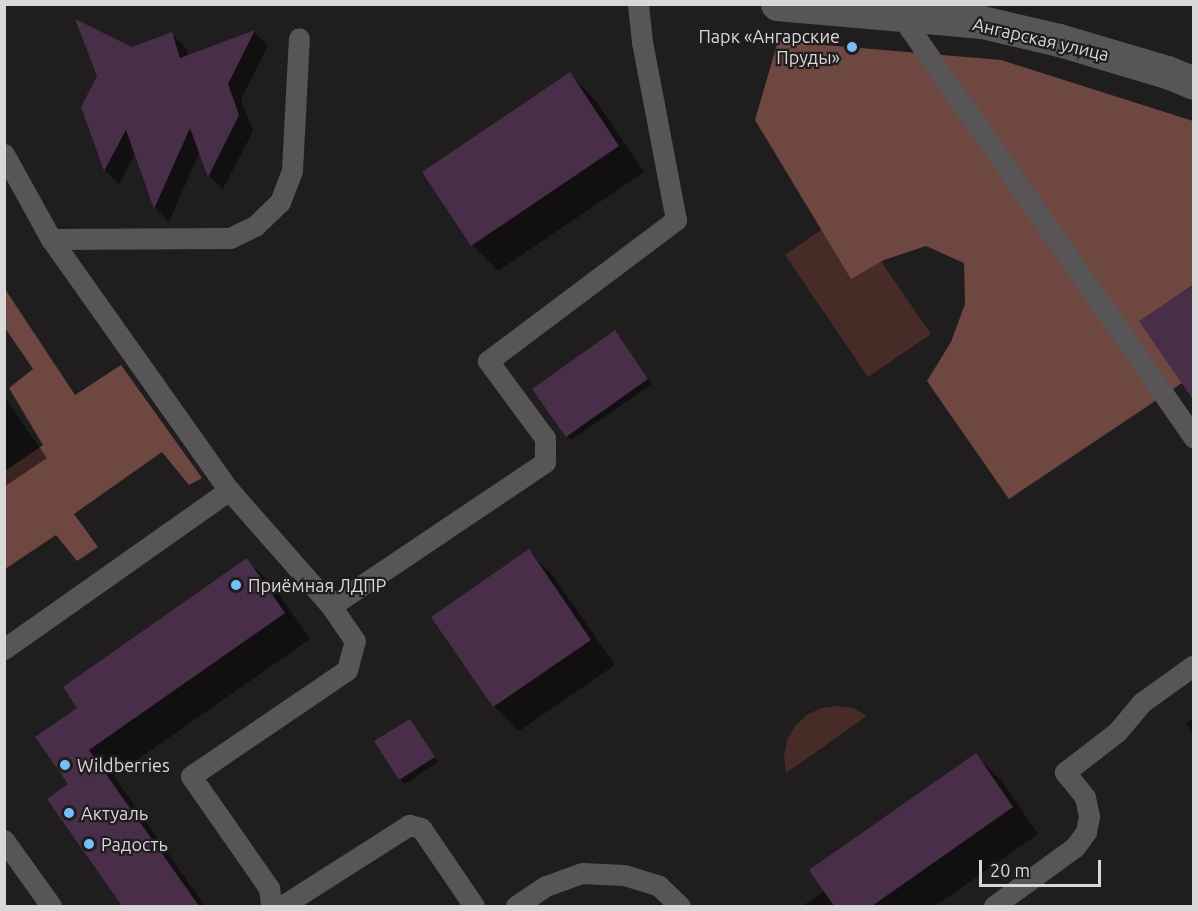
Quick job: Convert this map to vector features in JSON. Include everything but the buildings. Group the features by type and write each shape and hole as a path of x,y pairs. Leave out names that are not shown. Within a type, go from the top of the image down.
{"street":[{"name":"Ангарская улица","path":"777,4 982,22 1059,40 1167,72 1194,83"}],"lane":[{"path":"331,606 545,462 545,438 488,361 676,220 642,42 638,4"},
{"path":"899,14 1194,438"},
{"path":"51,239 230,238 255,226 280,202 292,170 298,38"},
{"path":"4,154 51,239 229,490 331,606 355,641 347,670 190,776 269,888 271,906"},
{"path":"4,649 229,490"},
{"path":"994,906 1076,847 1086,832 1089,816 1085,797 1065,772 1117,732 1141,703 1194,665"},
{"path":"282,906 409,825 421,828 474,906"},
{"path":"6,846 51,906"},
{"path":"516,906 546,886 582,873 624,875 659,886 680,906"}],"shaded area":[{"path":"778,41 1001,60 1193,121 1193,285 1140,321 1182,383 1009,499 927,381 951,342 965,304 964,263 926,246 884,260 851,279 755,120"},
{"path":"847,212 931,334 868,377 785,255"},
{"path":"5,289 75,395 121,365 202,478 189,485 162,452 74,514 98,547 77,561 56,535 5,569 5,471 43,445 9,388 33,369 5,328"},
{"path":"837,706 853,708 867,716 786,773 784,757 787,740 795,726 807,715 821,708"}],"place":[{"name":"Парк «Ангарские Пруды»","path":"852,47"},
{"name":"Приёмная ЛДПР","path":"236,585"},
{"name":"Wildberries","path":"65,765"},
{"name":"Актуаль","path":"69,813"},
{"name":"Радость","path":"89,844"}]}
